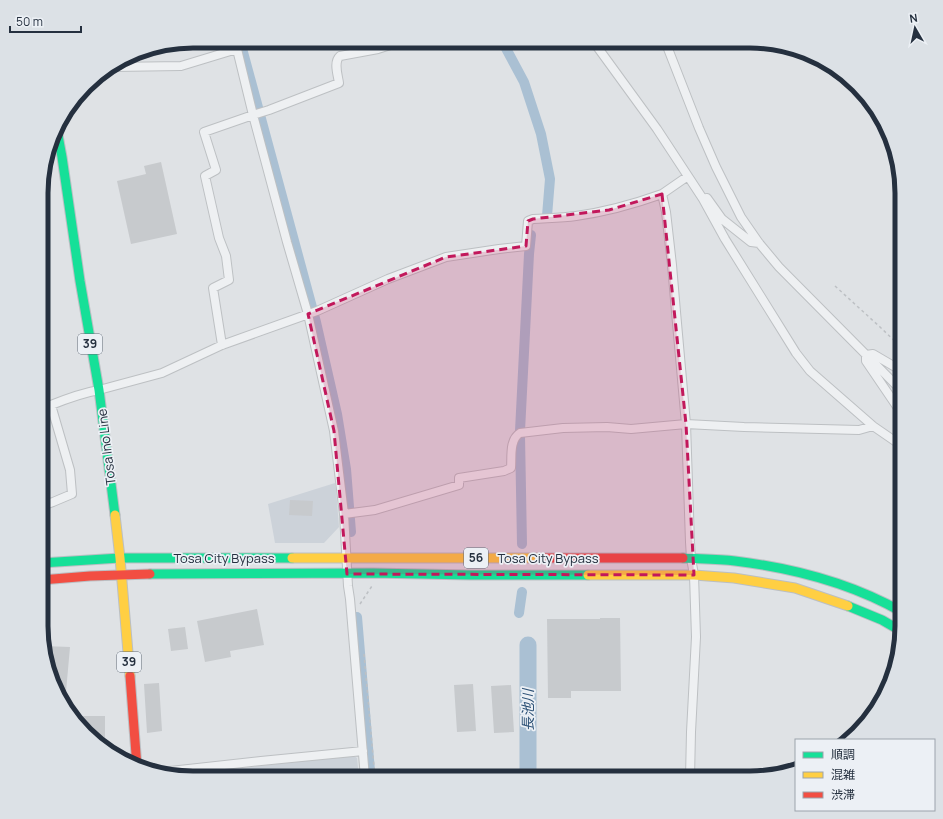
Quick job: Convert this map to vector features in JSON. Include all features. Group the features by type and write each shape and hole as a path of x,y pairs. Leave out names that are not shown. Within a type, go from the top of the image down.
{"main road":[{"name":"Tosa Ino Line","path":"59,138 80,281 99,390 120,558 135,759"},
{"name":"Tosa City Bypass","path":"48,563 120,558 691,558 735,561 796,570 847,586 895,608"},
{"name":"Tosa City Bypass","path":"48,580 90,576 151,574 694,574 734,578 795,588 844,604 882,620 895,628"}],"street":[{"path":"120,67 181,66 228,48"},
{"path":"237,48 257,114 287,242 311,313 349,513 346,558 364,771"},
{"path":"222,345 213,288 229,280 226,256 219,238 205,176 216,170 204,132 269,110 339,83 336,63 340,56 381,48"},
{"path":"599,48 657,129 703,199 725,239 796,353 810,371 873,426 895,441"},
{"path":"668,48 699,128 716,167 741,217 759,243 779,267 895,384"},
{"path":"48,504 72,494 70,470 51,405 69,398 162,373 222,345 311,313 388,278 446,257 526,246 528,221 532,219 575,216 641,202 662,194 688,176"},
{"path":"662,194 666,212 672,266 686,424 691,558 694,574 696,637 690,771"},
{"path":"703,199 707,198 722,219 751,242 759,243"},
{"path":"866,355 873,354 895,367"},
{"path":"866,355 866,361 895,404"},
{"path":"349,513 375,510 459,485 459,478 504,471 511,468 513,443 515,438 520,434 563,428 607,426 632,429 686,424 859,430 873,426"},
{"path":"177,770 363,751"}],"path":[{"path":"835,286 895,341"},
{"path":"360,604 372,586"},
{"path":"364,652 374,771"}],"highlighted area":[{"path":"662,194 686,424 694,575 347,574 334,431 308,314 446,257 526,246 528,221 533,219 609,210"}],"shaded area":[{"path":"335,483 339,527 324,543 275,543 268,504"},
{"path":"354,756 357,758 358,771 213,771"}],"building":[{"path":"161,162 177,234 131,244 117,181 146,174 144,166"},
{"path":"290,500 313,501 312,516 289,515"},
{"path":"257,609 264,645 230,651 231,657 205,662 197,621"},
{"path":"620,618 621,691 571,691 571,698 548,698 547,619"},
{"path":"185,627 188,649 171,651 168,629"},
{"path":"49,646 70,647 66,696 53,664"},
{"path":"159,683 162,731 147,733 144,684"},
{"path":"473,684 476,731 457,732 454,685"},
{"path":"511,685 514,732 494,733 491,686"},
{"path":"80,716 105,716 105,741 90,729"}],"waterway":[{"path":"242,48 316,322 337,414 346,469 351,532"},
{"path":"506,48 524,82 541,134 550,179 547,216"},
{"path":"520,431 531,235"},
{"path":"520,436 522,544"},
{"path":"519,613 522,592"},
{"path":"357,617 370,771"},
{"name":"長池川","path":"528,645 528,771"}],"traffic: fast":[{"path":"59,138 80,281 99,390 115,515"},
{"path":"48,563 120,558 292,558"},
{"path":"683,558 735,561 800,573 842,585 895,608"},
{"path":"150,574 373,573 588,575"},
{"path":"848,606 882,620 895,628"}],"traffic: slow":[{"path":"115,515 130,676"},
{"path":"292,558 540,558"},
{"path":"588,575 694,575 734,578 795,588 848,606"}],"traffic: jam":[{"path":"540,558 683,558"},
{"path":"48,579 150,574"},
{"path":"130,676 136,760"}]}
